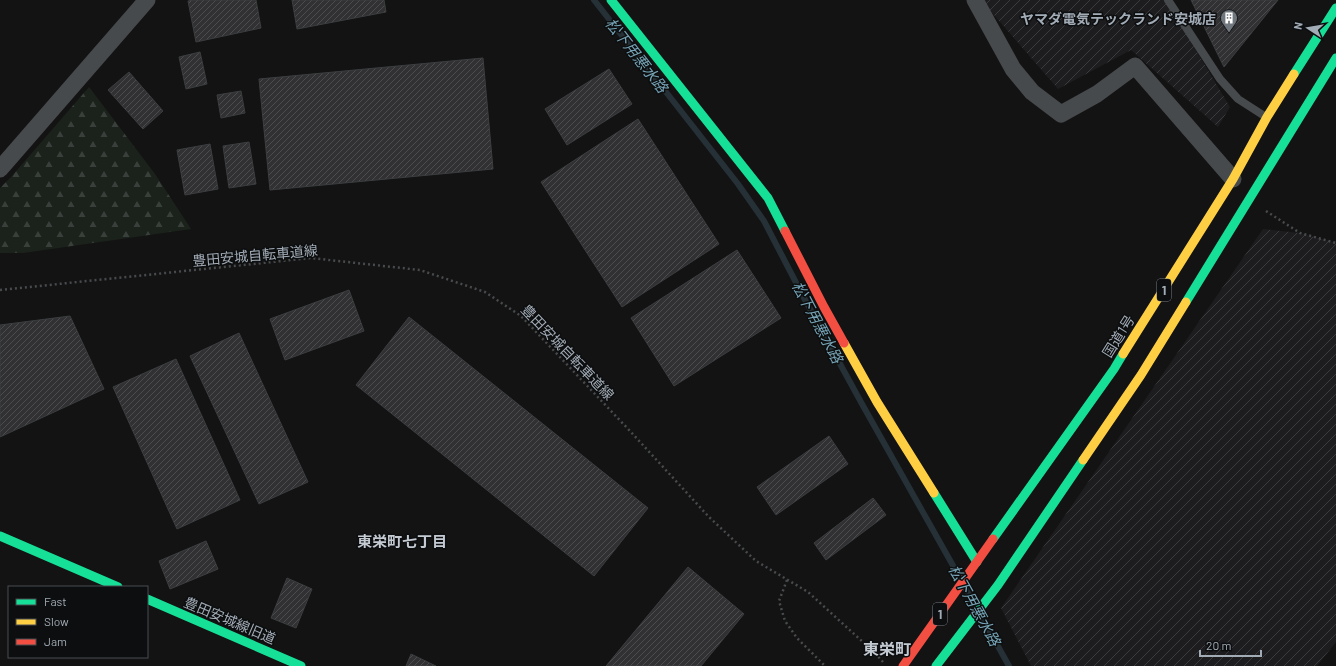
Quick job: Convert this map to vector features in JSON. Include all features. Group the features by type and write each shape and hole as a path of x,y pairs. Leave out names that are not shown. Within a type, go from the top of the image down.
{"main road":[{"path":"611,0 768,198 824,307 877,402 976,562"},
{"name":"国道1号","path":"902,666 1114,369 1233,179 1267,117 1336,8"},
{"name":"1","path":"936,666 998,585 1141,375 1336,58"},
{"path":"0,536 116,586"},
{"name":"豊田安城線旧道","path":"148,599 301,666"}],"street":[{"path":"0,169 147,0"},
{"path":"975,0 1012,69 1032,92 1061,114 1097,94 1135,66 1233,179"}],"lane":[{"path":"1168,0 1220,79 1238,98 1267,117"}],"path":[{"path":"1249,201 1300,233 1336,243"},
{"name":"豊田安城自転車道線","path":"0,290 311,258 420,270 485,292 521,316 719,527 756,561 808,592 875,653 886,666"},
{"path":"787,580 779,601 785,620 797,638 825,666"}],"shaded area":[{"path":"981,0 1166,0 1230,107 1218,127 1131,50 1058,89"},
{"path":"1263,229 1300,233 1336,243 1336,642 1317,666 1031,666 1001,608"}],"green space":[{"path":"89,87 155,174 191,229 23,253 0,253 0,188"}],"building":[{"path":"256,0 261,28 196,42 188,1"},
{"path":"292,0 384,0 386,12 297,29"},
{"name":"ヤマダ電気テックランド安城店","path":"1191,0 1278,0 1224,67"},
{"path":"200,52 207,84 186,89 179,57"},
{"path":"483,58 493,169 270,190 259,79"},
{"path":"609,69 632,104 567,145 545,109"},
{"path":"129,72 163,111 143,129 108,90"},
{"path":"241,91 245,113 221,118 217,95"},
{"path":"638,119 719,244 622,307 541,182"},
{"path":"249,142 256,184 229,188 223,146"},
{"path":"210,144 218,189 185,195 177,150"},
{"path":"737,250 781,318 674,386 631,318"},
{"path":"349,290 364,331 285,360 270,319"},
{"path":"70,316 104,389 0,437 0,325"},
{"path":"409,317 648,508 594,576 356,385"},
{"path":"239,333 308,482 259,504 190,356"},
{"path":"176,359 240,500 177,529 113,387"},
{"path":"829,436 848,464 776,515 757,487"},
{"path":"873,498 886,515 826,560 814,543"},
{"path":"206,541 218,569 170,589 159,561"},
{"path":"688,567 744,614 701,666 606,666"},
{"path":"287,578 312,589 296,628 271,618"},
{"path":"411,654 436,666 406,666"}],"waterway":[{"name":"松下用悪水路","path":"594,0 738,184 764,221 862,404 960,578"},
{"name":"松下用悪水路","path":"964,586 976,606"},
{"name":"松下用悪水路","path":"980,614 1009,666"}],"traffic: fast":[{"path":"611,0 768,198 785,231"},
{"path":"1294,74 1336,8"},
{"path":"1186,302 1336,58"},
{"path":"993,539 1114,369 1123,354"},
{"path":"936,666 998,585 1083,460"},
{"path":"934,493 977,562"},
{"path":"0,536 116,586"},
{"path":"148,599 301,666"}],"traffic: slow":[{"path":"1123,354 1233,179 1267,117 1294,74"},
{"path":"1083,460 1141,375 1186,302"},
{"path":"844,343 877,402 934,493"}],"traffic: jam":[{"path":"785,231 844,343"},
{"path":"903,666 993,539"}],"place":[{"name":"ヤマダ電気テックランド安城店","path":"1229,33"}],"district":[{"name":"東栄町七丁目","path":"402,541"},
{"name":"東栄町","path":"887,648"}]}
